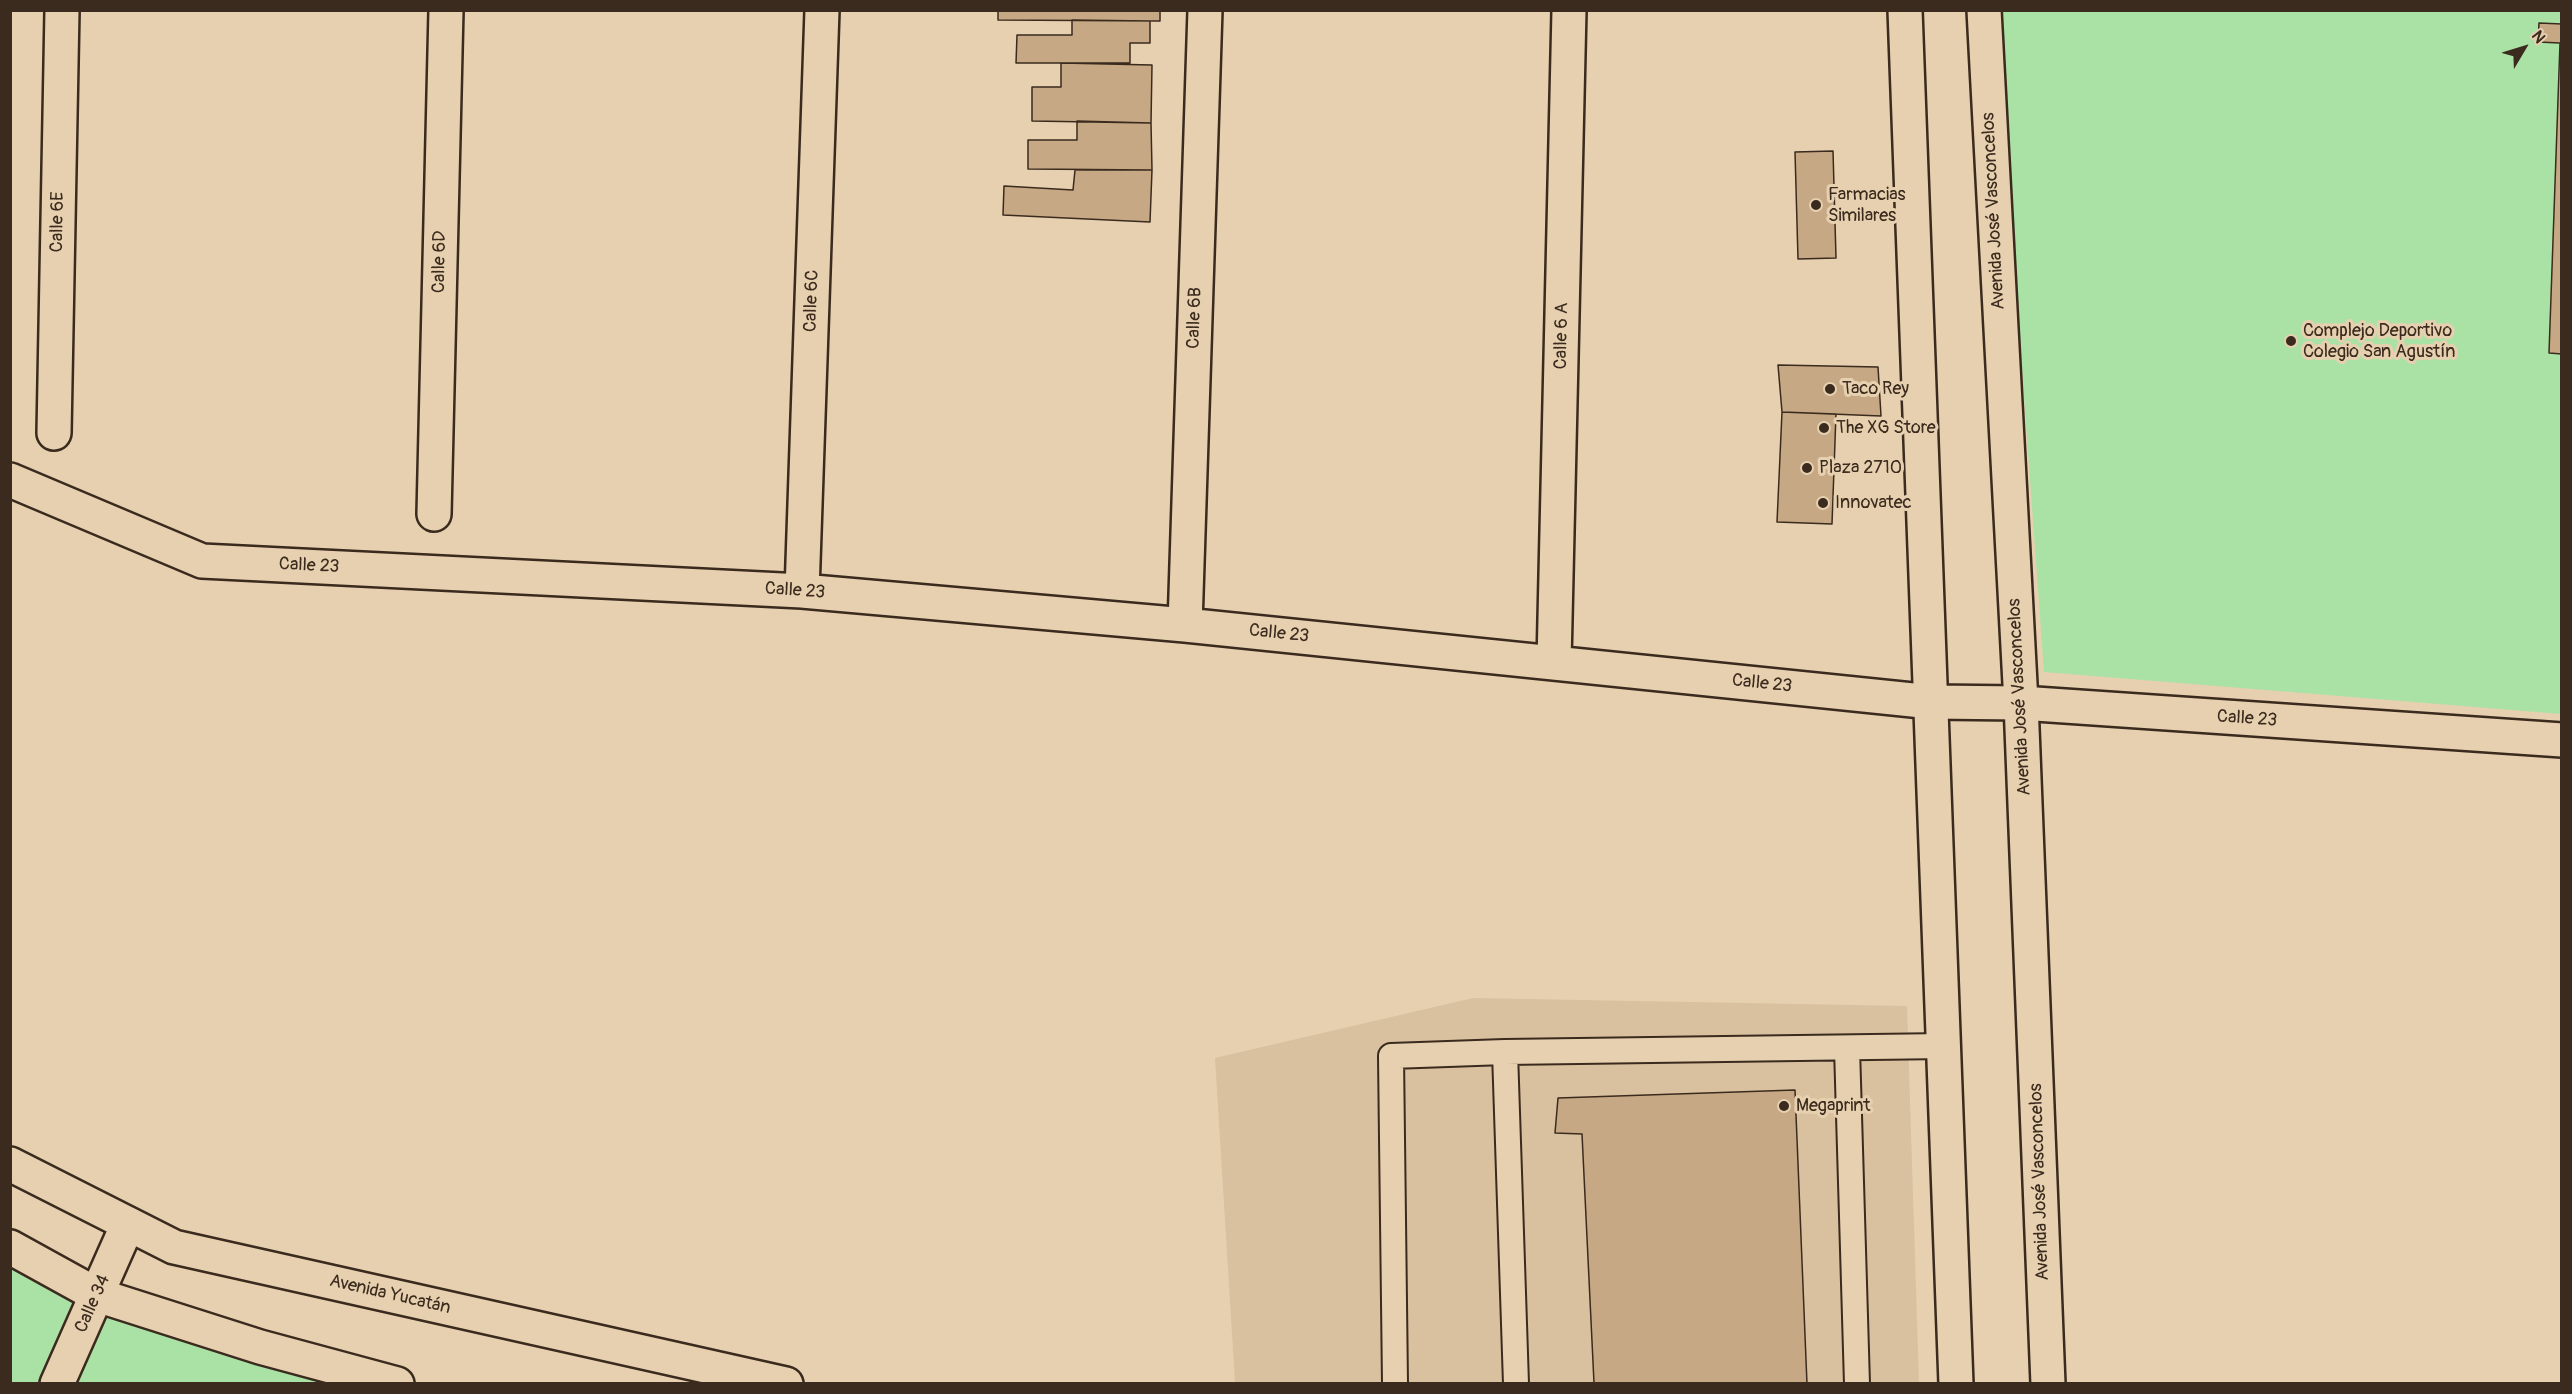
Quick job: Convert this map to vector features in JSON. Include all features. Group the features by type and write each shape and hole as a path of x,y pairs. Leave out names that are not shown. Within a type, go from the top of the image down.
{"street":[{"name":"Calle 6E","path":"54,432 62,10"},
{"name":"Calle 6D","path":"434,514 446,10"},
{"name":"Calle 6C","path":"802,591 822,10"},
{"name":"Calle 6B","path":"1185,625 1205,10"},
{"name":"Calle 6 A","path":"1554,662 1569,10"},
{"path":"1905,10 1956,1383"},
{"name":"Avenida José Vasconcelos","path":"1984,10 2021,704 2048,1383"},
{"name":"Calle 23","path":"10,480 202,561 802,591 1185,625 1932,702 2021,704 2562,740"},
{"name":"Avenida Yucatán","path":"10,1164 174,1247 786,1383"},
{"name":"Calle 34","path":"57,1383 128,1224"},
{"path":"10,1247 97,1295 260,1347 397,1383"}],"lane":[{"path":"1395,1383 1392,1056 1505,1052 1945,1046"},
{"path":"1847,1048 1857,1383"},
{"path":"1505,1052 1516,1383"}],"shaded area":[{"path":"1473,998 1907,1006 1919,1383 1235,1383 1215,1058"}],"green space":[{"name":"Complejo Deportivo Colegio San Agustín","path":"1996,11 2561,11 2561,714 2044,672"},
{"path":"10,1247 345,1383 11,1383"}],"building":[{"path":"998,10 1160,10 1160,21 998,20"},
{"path":"1072,20 1150,21 1150,43 1130,43 1130,63 1016,63 1017,35 1072,35"},
{"path":"2539,23 2562,24 2562,354 2549,353 2560,43 2538,42"},
{"path":"1061,63 1152,65 1151,123 1032,121 1032,87 1061,87"},
{"path":"1077,121 1151,123 1152,170 1028,169 1028,140 1077,140"},
{"name":"Farmacias Similares","path":"1833,151 1836,258 1798,259 1795,152"},
{"path":"1075,170 1152,170 1150,222 1003,215 1004,186 1073,190"},
{"name":"Taco Rey","path":"1778,365 1878,367 1881,416 1782,412"},
{"name":"Plaza 2710","path":"1782,412 1836,414 1832,524 1777,522"},
{"path":"1795,1090 1807,1384 1594,1383 1582,1134 1555,1133 1558,1098"}],"place":[{"name":"Farmacias Similares","path":"1816,205"},
{"name":"Complejo Deportivo Colegio San Agustín","path":"2291,341"},
{"name":"Taco Rey","path":"1830,389"},
{"name":"The XG Store","path":"1824,428"},
{"name":"Plaza 2710","path":"1807,468"},
{"name":"Innovatec","path":"1823,503"},
{"name":"Megaprint","path":"1784,1106"}]}
